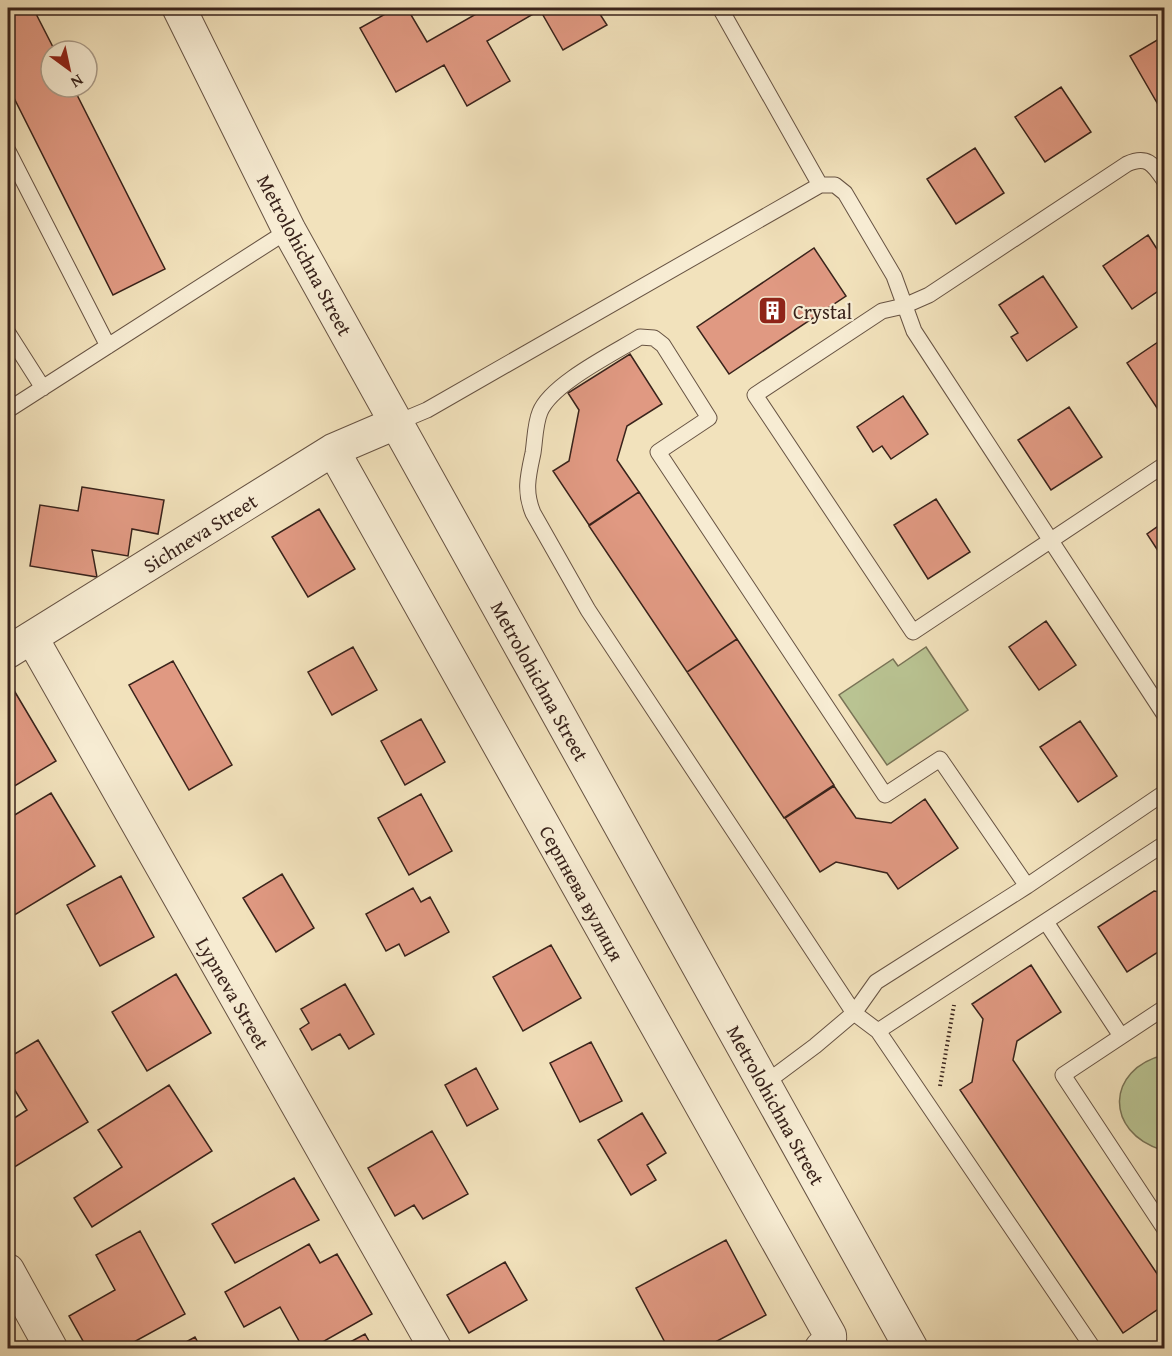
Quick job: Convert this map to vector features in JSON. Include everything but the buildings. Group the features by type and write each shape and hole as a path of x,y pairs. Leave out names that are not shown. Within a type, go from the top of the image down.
{"street":[{"name":"Metrolohichna Street","path":"179,8 289,230 911,1348"},
{"name":"Sichneva Street","path":"20,645 333,450 396,423"},
{"name":"Серпнева вулиця","path":"333,450 826,1342"},
{"name":"Lypneva Street","path":"20,645 435,1348"},
{"path":"8,1270 51,1348"}],"lane":[{"path":"720,8 820,185"},
{"path":"8,151 108,346"},
{"path":"1164,180 1156,168 1147,161 1137,159 1126,164 929,295 904,306 882,311 754,395 913,632 1164,465"},
{"path":"396,423 427,410 820,185 835,185 845,193 894,276 914,331 1164,714"},
{"path":"8,410 289,230"},
{"path":"8,333 43,388"},
{"path":"1027,886 940,759 885,795 658,452 709,418 663,345 654,338 640,337 560,387 540,412 527,482 528,499 533,513 588,610 854,1013 878,1031 1093,1348"},
{"path":"765,1084 854,1013 876,982 1027,886 1164,794"},
{"path":"878,1031 1164,844"},
{"path":"1046,922 1121,1036"},
{"path":"1162,1221 1063,1075 1164,1008"}],"path":[{"path":"939,1092 955,998"}],"green space":[{"path":"926,647 968,710 887,765 839,695 893,659 898,666"},
{"path":"1164,1055 1164,1150 1162,1150 1143,1141 1130,1130 1122,1116 1120,1101 1123,1086 1131,1073 1145,1062"}],"place":[{"name":"Crystal","path":"772,311"}]}
